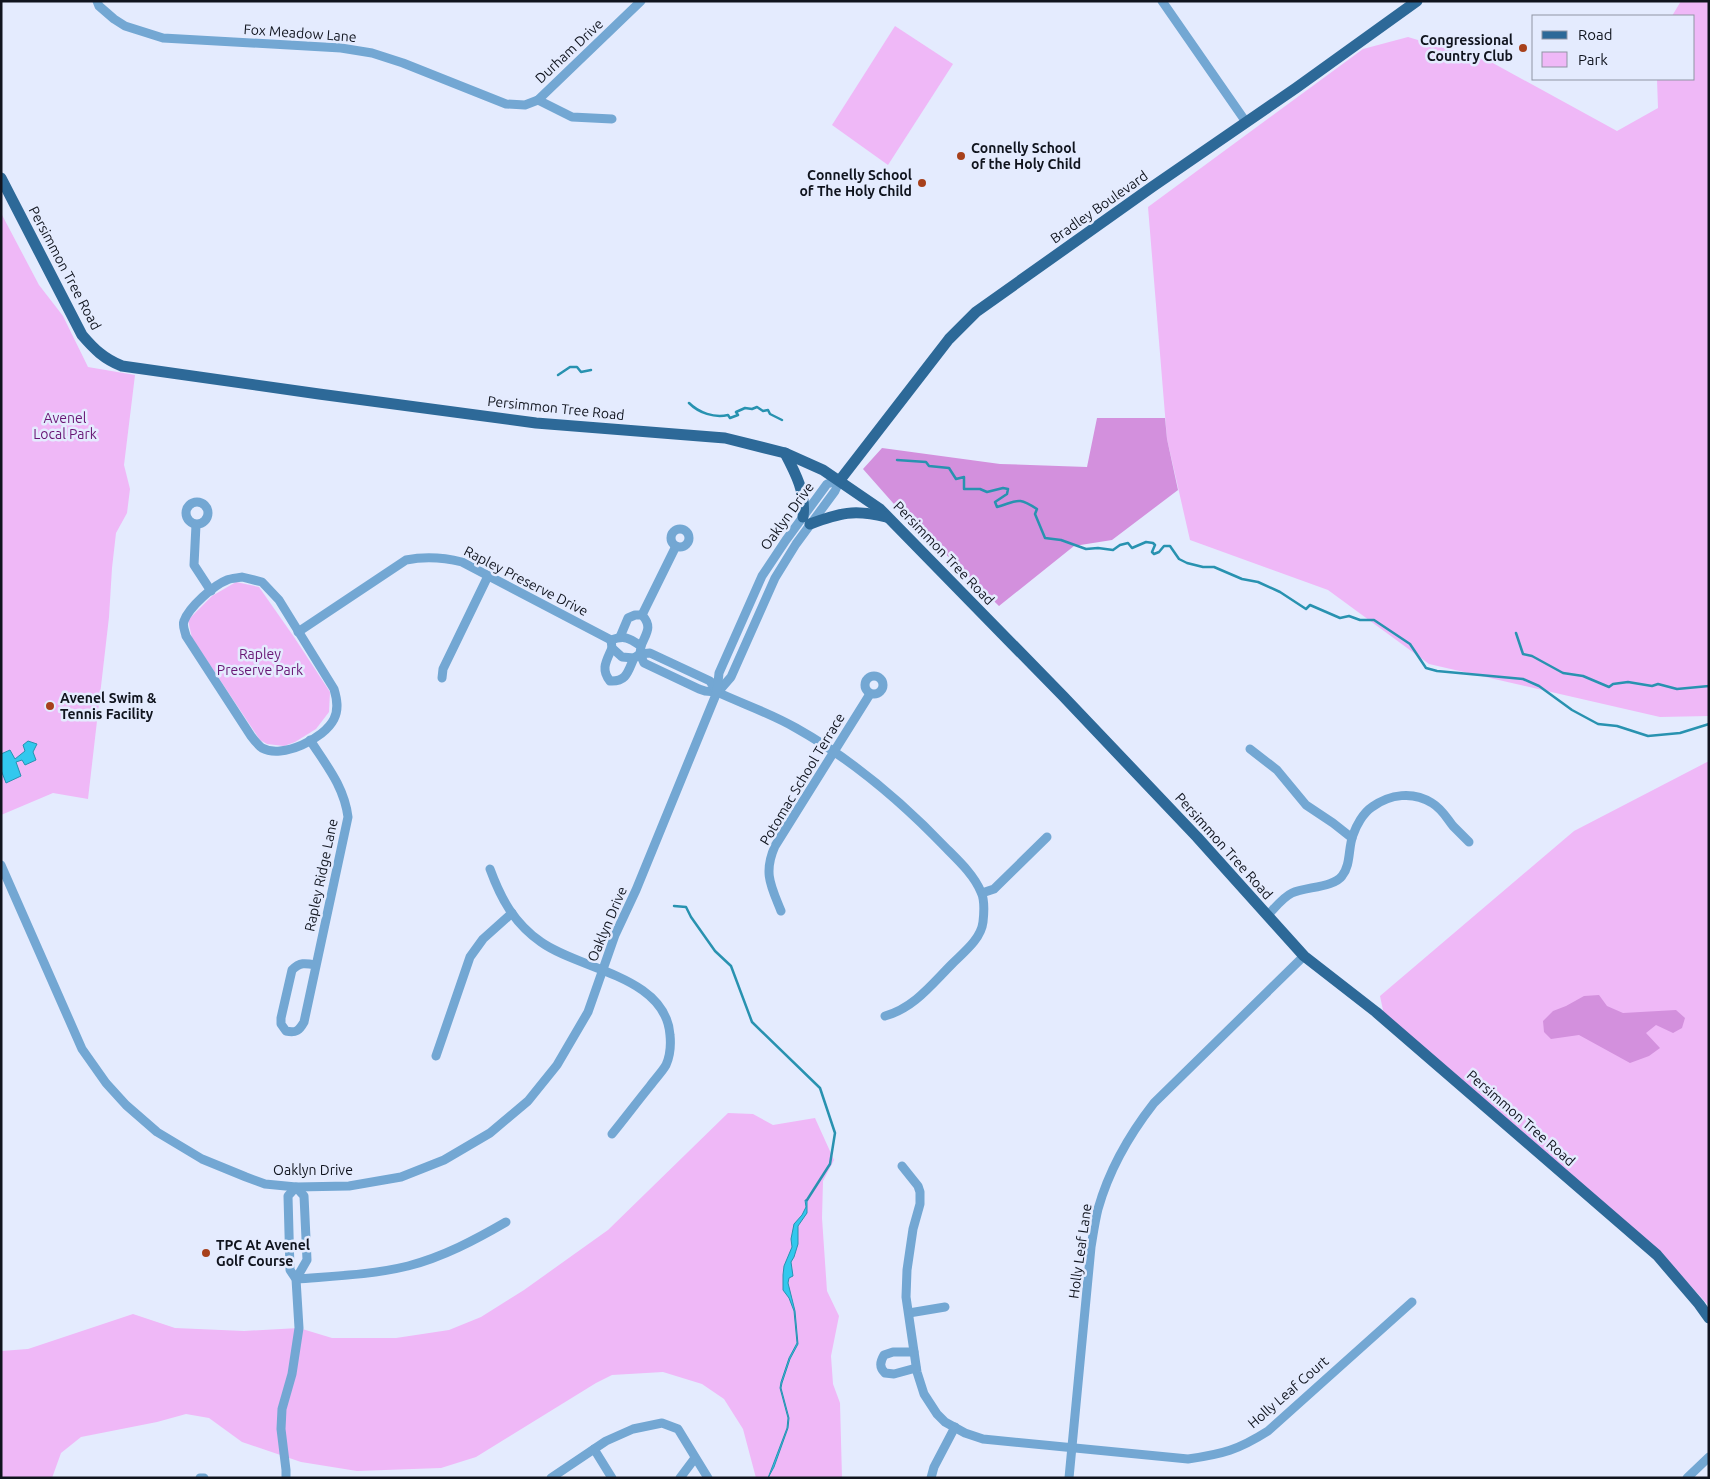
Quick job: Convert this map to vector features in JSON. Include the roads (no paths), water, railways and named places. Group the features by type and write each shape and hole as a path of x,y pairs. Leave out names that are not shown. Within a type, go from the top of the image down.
{"main road":[{"name":"Bradley Boulevard","path":"840,480 950,339 976,312 1417,1"},
{"name":"Persimmon Tree Road","path":"1,178 82,334 95,350 108,361 122,366 536,423 725,438 785,453 840,480 880,509 1063,696 1197,837 1304,956 1376,1012 1658,1256 1709,1318"},
{"path":"785,453 798,477 807,521 838,514 866,512 888,517"}],"street":[{"name":"Durham Drive","path":"538,100 641,1"},
{"path":"1162,1 1246,122"},
{"name":"Fox Meadow Lane","path":"98,4 114,19 125,26 163,38 348,49 372,53 403,63 506,104 525,106 538,100"},
{"path":"538,100 572,117 612,119"},
{"name":"Oaklyn Drive","path":"1,865 82,1050 106,1083 126,1105 157,1132 202,1159 265,1184 296,1187 349,1186 401,1177 444,1160 490,1132 528,1101 558,1065 588,1012 615,936 636,890 717,692 719,673 762,576 807,521 828,484 840,480"},
{"path":"196,525 194,565 211,591"},
{"path":"642,615 676,546"},
{"name":"Rapley Preserve Drive","path":"298,632 406,560 423,557 444,557 462,562 614,641 631,639 638,653"},
{"path":"442,678 443,669 488,576"},
{"path":"242,577 262,582 279,600 298,632 334,689 338,702 334,719 321,734 292,750 276,752 262,748 251,736 186,636 183,628 184,622 199,600 227,580 242,577"},
{"path":"642,615 648,621 649,627 638,653 624,678 618,681 610,681 605,675 604,668 614,641 628,618 642,615"},
{"name":"Rapley Preserve Drive","path":"614,641 622,657 638,653 650,653 710,681 717,692 795,727 835,751 874,779 922,822 966,870 982,893"},
{"name":"Potomac School Terrace","path":"781,911 769,880 770,858 775,846 870,694"},
{"name":"Rapley Ridge Lane","path":"310,740 341,788 346,802 348,817 304,1022 300,1029 294,1032 286,1031 281,1024 281,1018 292,970 297,964 316,965"},
{"path":"1250,749 1277,770 1306,805 1333,822 1352,838"},
{"path":"1267,916 1290,894 1311,886 1330,884 1342,876 1349,860 1352,838 1358,824 1370,808 1392,797 1409,794 1422,797 1434,804 1469,842"},
{"path":"885,1016 898,1012 914,1002 972,944 982,930 982,893 994,889 1047,837"},
{"path":"490,869 498,892 520,925 542,943 646,991 662,1007 670,1026 671,1045 666,1065 612,1134"},
{"path":"436,1056 470,957 483,939 512,913"},
{"name":"Holly Leaf Lane","path":"1069,1478 1091,1247 1098,1210 1109,1178 1134,1130 1154,1103 1304,956"},
{"name":"Holly Leaf Court","path":"902,1166 918,1186 920,1192 920,1204 913,1229 907,1270 906,1297 916,1368 924,1394 931,1407 945,1422 965,1433 983,1439 1188,1459 1222,1454 1248,1443 1268,1431 1412,1302"},
{"path":"286,1478 281,1429 282,1409 292,1374 300,1328 296,1279 290,1270 288,1196 296,1187 304,1196 307,1260 296,1279"},
{"path":"296,1279 362,1274 408,1266 467,1244 506,1222"},
{"path":"908,1313 945,1307"},
{"path":"914,1352 893,1352 884,1355 881,1361 881,1369 885,1373 894,1374 916,1368"},
{"path":"551,1478 606,1441 633,1429 662,1423 678,1429 708,1478"},
{"path":"931,1478 934,1467 955,1427"},
{"path":"594,1449 612,1478"},
{"path":"1687,1478 1709,1457"},
{"path":"680,1478 696,1458"}],"water":[{"path":"28,741 37,744 33,752 36,760 25,765 22,760 16,762 21,776 6,783 1,770 1,754 10,750 15,759 25,751 23,745"},
{"path":"805,1200 807,1200 807,1213 798,1226 798,1244 791,1262 793,1276 789,1278 788,1283 795,1311 798,1344 790,1359 781,1388 789,1418 788,1428 768,1478 787,1428 788,1418 780,1388 789,1358 797,1343 794,1311 789,1298 783,1290 783,1275 784,1266 792,1247 791,1239 794,1224 806,1207"}],"waterway":[{"path":"558,375 570,367 577,367 581,372 591,370"},
{"path":"689,403 697,410 707,414 717,416 728,415 730,418 738,415 736,412 745,408 752,409 757,407 763,411 768,410 770,414 782,420"},
{"path":"897,460 926,462 929,466 949,468 956,479 964,477 964,489 980,489 987,492 1003,488 1008,489 1007,494 995,502 997,507 1021,501 1037,509 1035,514 1045,538 1061,540 1086,549 1113,550 1120,545 1128,543 1132,548 1146,542 1153,543 1155,545 1152,552 1154,554 1159,552 1164,546 1170,546 1179,559 1187,563 1203,567 1214,567 1242,579 1258,582 1280,592 1306,609 1310,605 1340,618 1349,616 1360,620 1374,620 1410,644 1426,668 1437,671 1523,679 1539,686 1572,710 1598,724 1617,726 1648,736 1680,733 1709,724"},
{"path":"1516,633 1523,654 1532,656 1563,673 1583,676 1609,687 1613,684 1628,682 1652,686 1658,684 1677,689 1709,686"},
{"path":"674,906 686,907 715,951 731,966 752,1022 820,1088 835,1133 830,1164 807,1200"}],"place":[{"name":"Congressional Country Club","path":"1523,48"},
{"name":"Connelly School of the Holy Child","path":"961,156"},
{"name":"Connelly School of The Holy Child","path":"922,183"},
{"name":"Avenel Swim & Tennis Facility","path":"50,706"},
{"name":"TPC At Avenel Golf Course","path":"206,1253"}],"park label":[{"name":"Avenel Local Park","path":"65,426"},
{"name":"Rapley Preserve Park","path":"260,662"}]}
